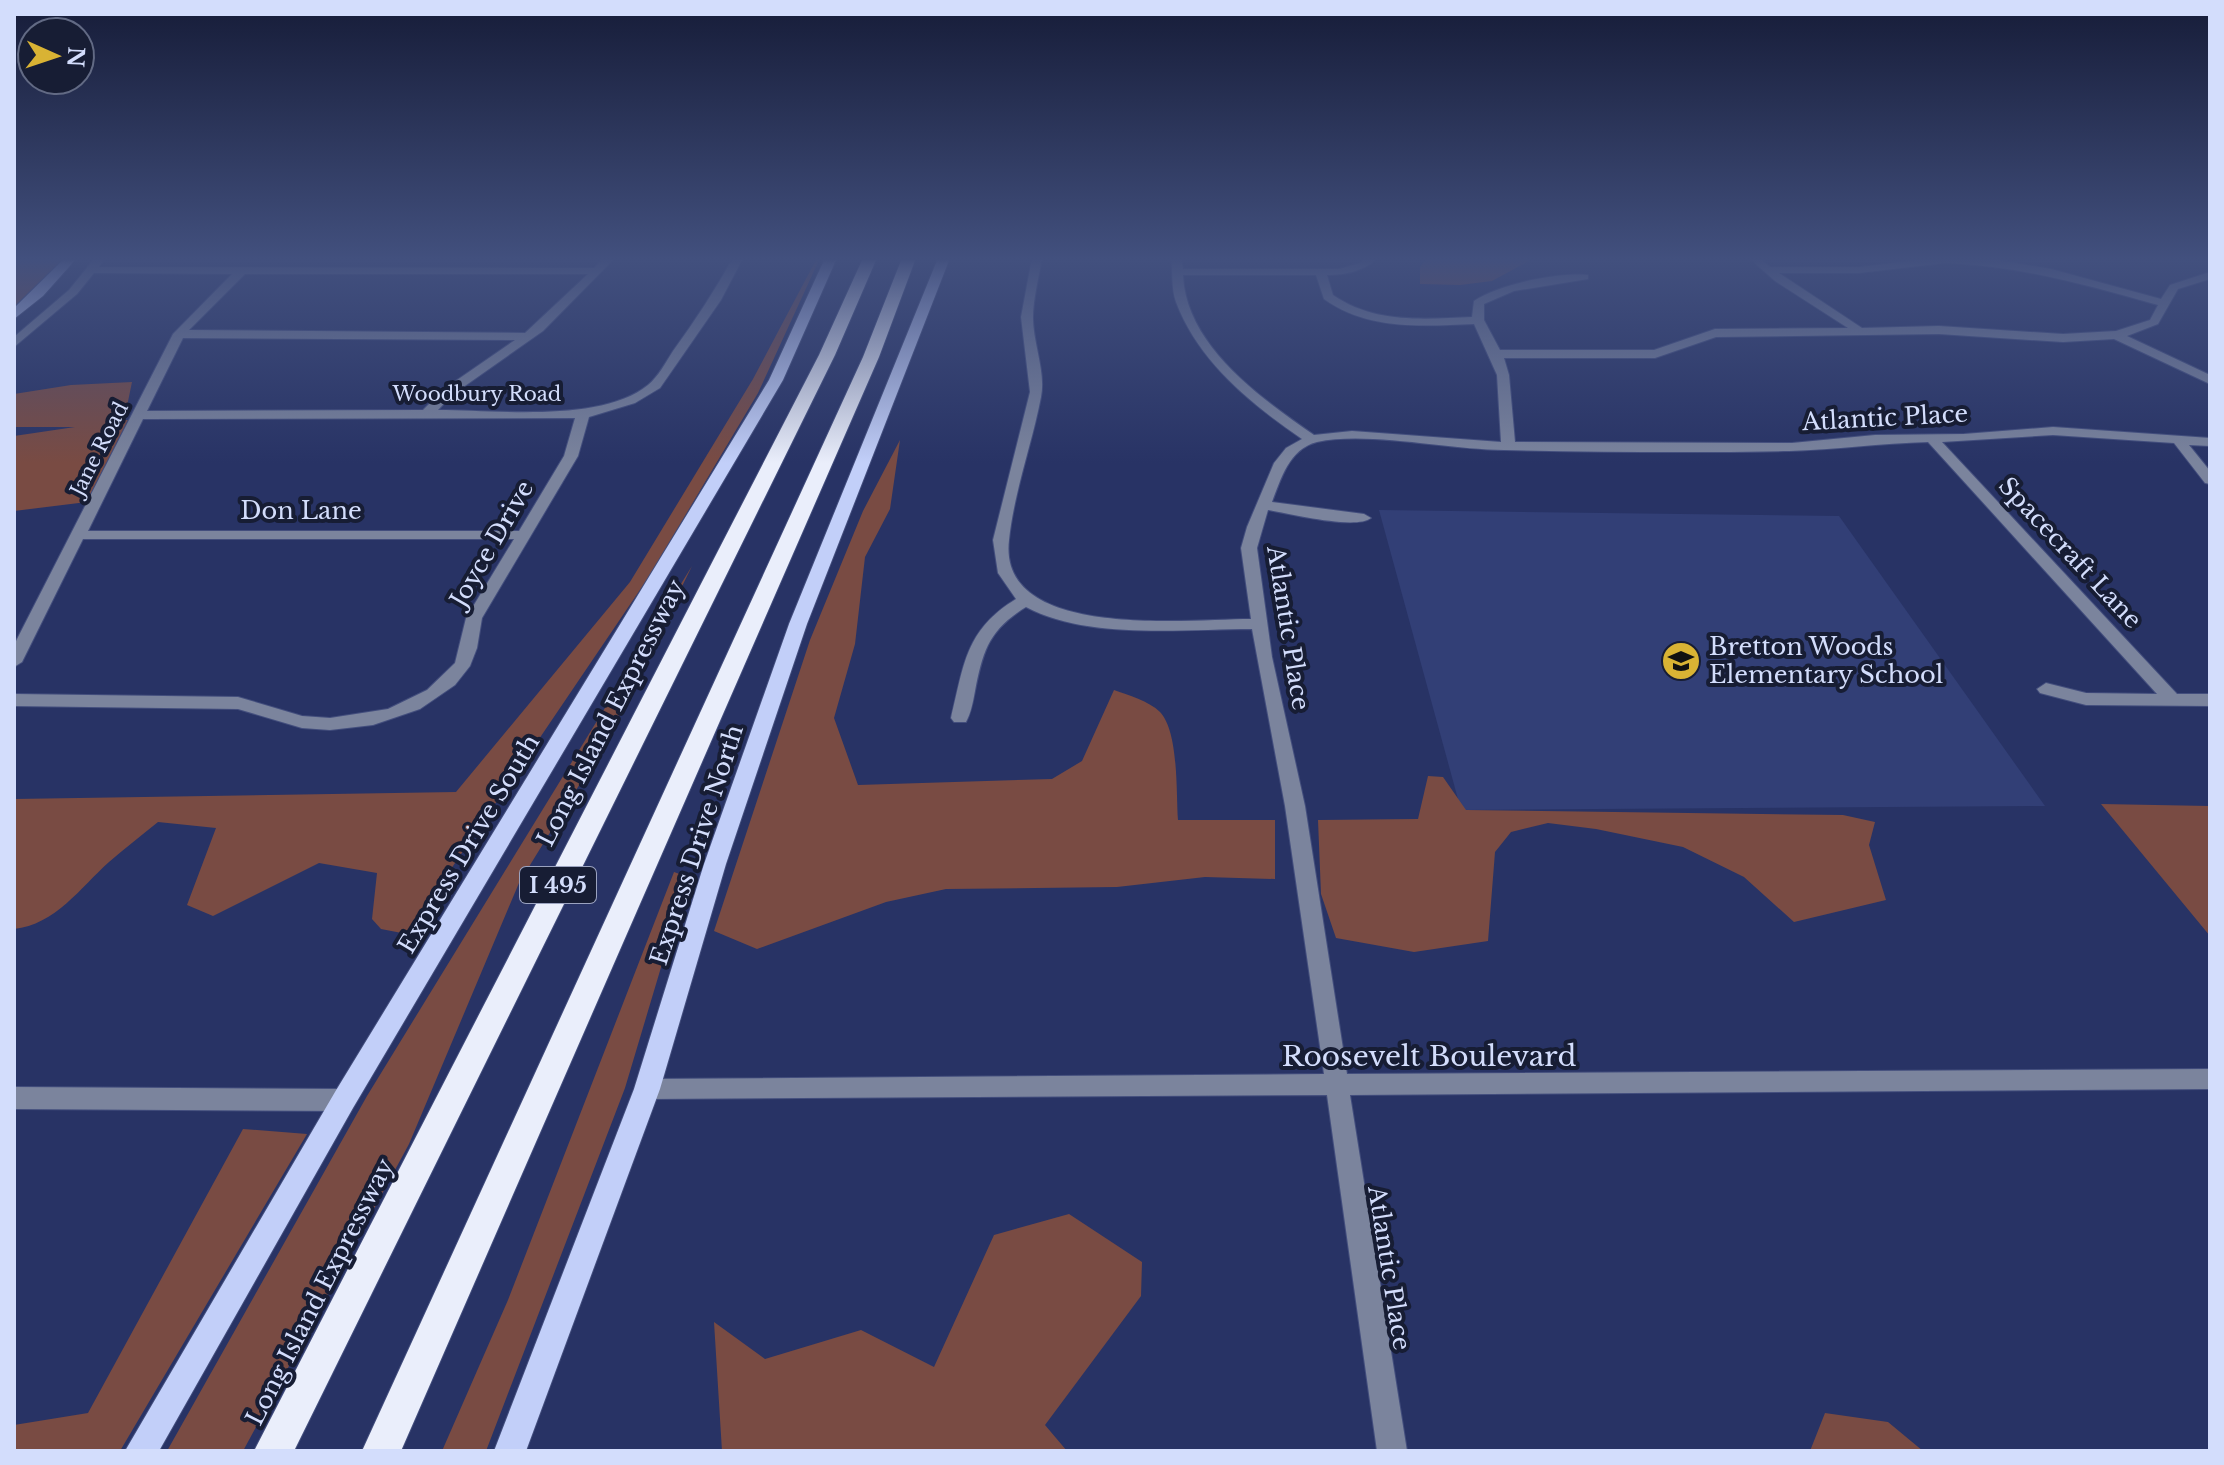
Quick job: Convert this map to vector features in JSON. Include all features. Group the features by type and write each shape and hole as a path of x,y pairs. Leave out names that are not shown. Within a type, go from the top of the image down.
{"highway":[{"name":"Long Island Expressway","path":"273,1451 840,326"},
{"name":"I 495","path":"381,1451 883,326"}],"main road":[{"name":"Express Drive South","path":"141,1451 344,1100 776,380 800,326"},
{"name":"Express Drive North","path":"510,1451 647,1089 715,864 798,624 917,326"}],"street":[{"path":"14,343 33,326"},
{"name":"Jane Road","path":"14,662 179,334 187,326"},
{"path":"427,414 448,392 539,326"},
{"name":"Woodbury Road","path":"139,415 583,414 630,402 656,385 697,326"},
{"path":"1028,326 1036,392 1001,540 1000,561 1006,575 1026,600 1069,617 1100,621 1259,624"},
{"path":"1196,326 1226,371 1279,418 1311,439"},
{"path":"1481,326 1503,376 1503,419 1509,446"},
{"path":"1854,326 1859,331"},
{"path":"1496,354 1655,354 1715,333 1966,331 2063,338 2116,335 2141,326"},
{"path":"179,334 528,337"},
{"path":"2116,335 2210,380"},
{"name":"Joyce Drive","path":"14,700 238,703 266,708 306,723 333,725 395,712 427,698 449,681 463,664 470,648 474,618 571,456 583,414"},
{"name":"Atlantic Place","path":"1392,1451 1295,806 1259,624 1249,548 1262,505 1281,463 1291,451 1311,439 1352,435 1509,446 1792,447 1875,439 1932,439 2053,431 2210,442"},
{"name":"Spacecraft Lane","path":"1932,439 2173,700"},
{"path":"2177,439 2210,480"},
{"path":"1262,505 1364,518"},
{"name":"Don Lane","path":"78,535 523,535"},
{"path":"960,718 979,639 990,623 1026,600"},
{"path":"2046,689 2086,699 2210,700"},
{"name":"Roosevelt Boulevard","path":"647,1089 1337,1087 2210,1079"},
{"path":"14,1098 344,1100"}],"shaded area":[{"path":"781,326 789,326 758,393 648,578 407,934 381,929 372,919 377,873 319,863 213,916 187,905 216,828 158,822 109,862 55,913 29,926 14,929 14,799 456,792 630,582 753,379"},
{"path":"132,382 125,416 121,420 128,420 87,502 14,511 14,436 75,427 14,427 14,394 71,385"},
{"path":"900,440 890,509 865,557 855,644 834,718 858,785 1052,779 1082,761 1114,690 1150,705 1166,721 1174,748 1178,820 1275,820 1275,879 1205,877 1117,887 946,889 886,902 757,949 714,931 810,640 863,511"},
{"name":"Bretton Woods Elementary School","path":"1379,510 1839,516 2045,806 1461,810"},
{"path":"692,566 605,743 519,883 409,1144 243,1451 167,1451 367,1096"},
{"path":"1428,776 1443,777 1466,810 1843,815 1875,822 1869,845 1886,900 1794,922 1744,877 1683,847 1596,829 1548,823 1511,832 1495,852 1488,941 1414,952 1336,938 1321,894 1318,820 1418,819"},
{"path":"2101,804 2210,806 2210,936"},
{"path":"674,872 688,877 625,1088 486,1451 442,1451 508,1300"},
{"path":"243,1129 307,1134 120,1451 14,1451 14,1425 88,1413"},
{"path":"1069,1214 1142,1262 1141,1296 1045,1425 1067,1451 722,1451 714,1322 765,1359 861,1330 934,1367 994,1235"},
{"path":"1825,1413 1888,1422 1923,1451 1810,1451"}],"place":[{"name":"Bretton Woods Elementary School","path":"1681,661"}]}
